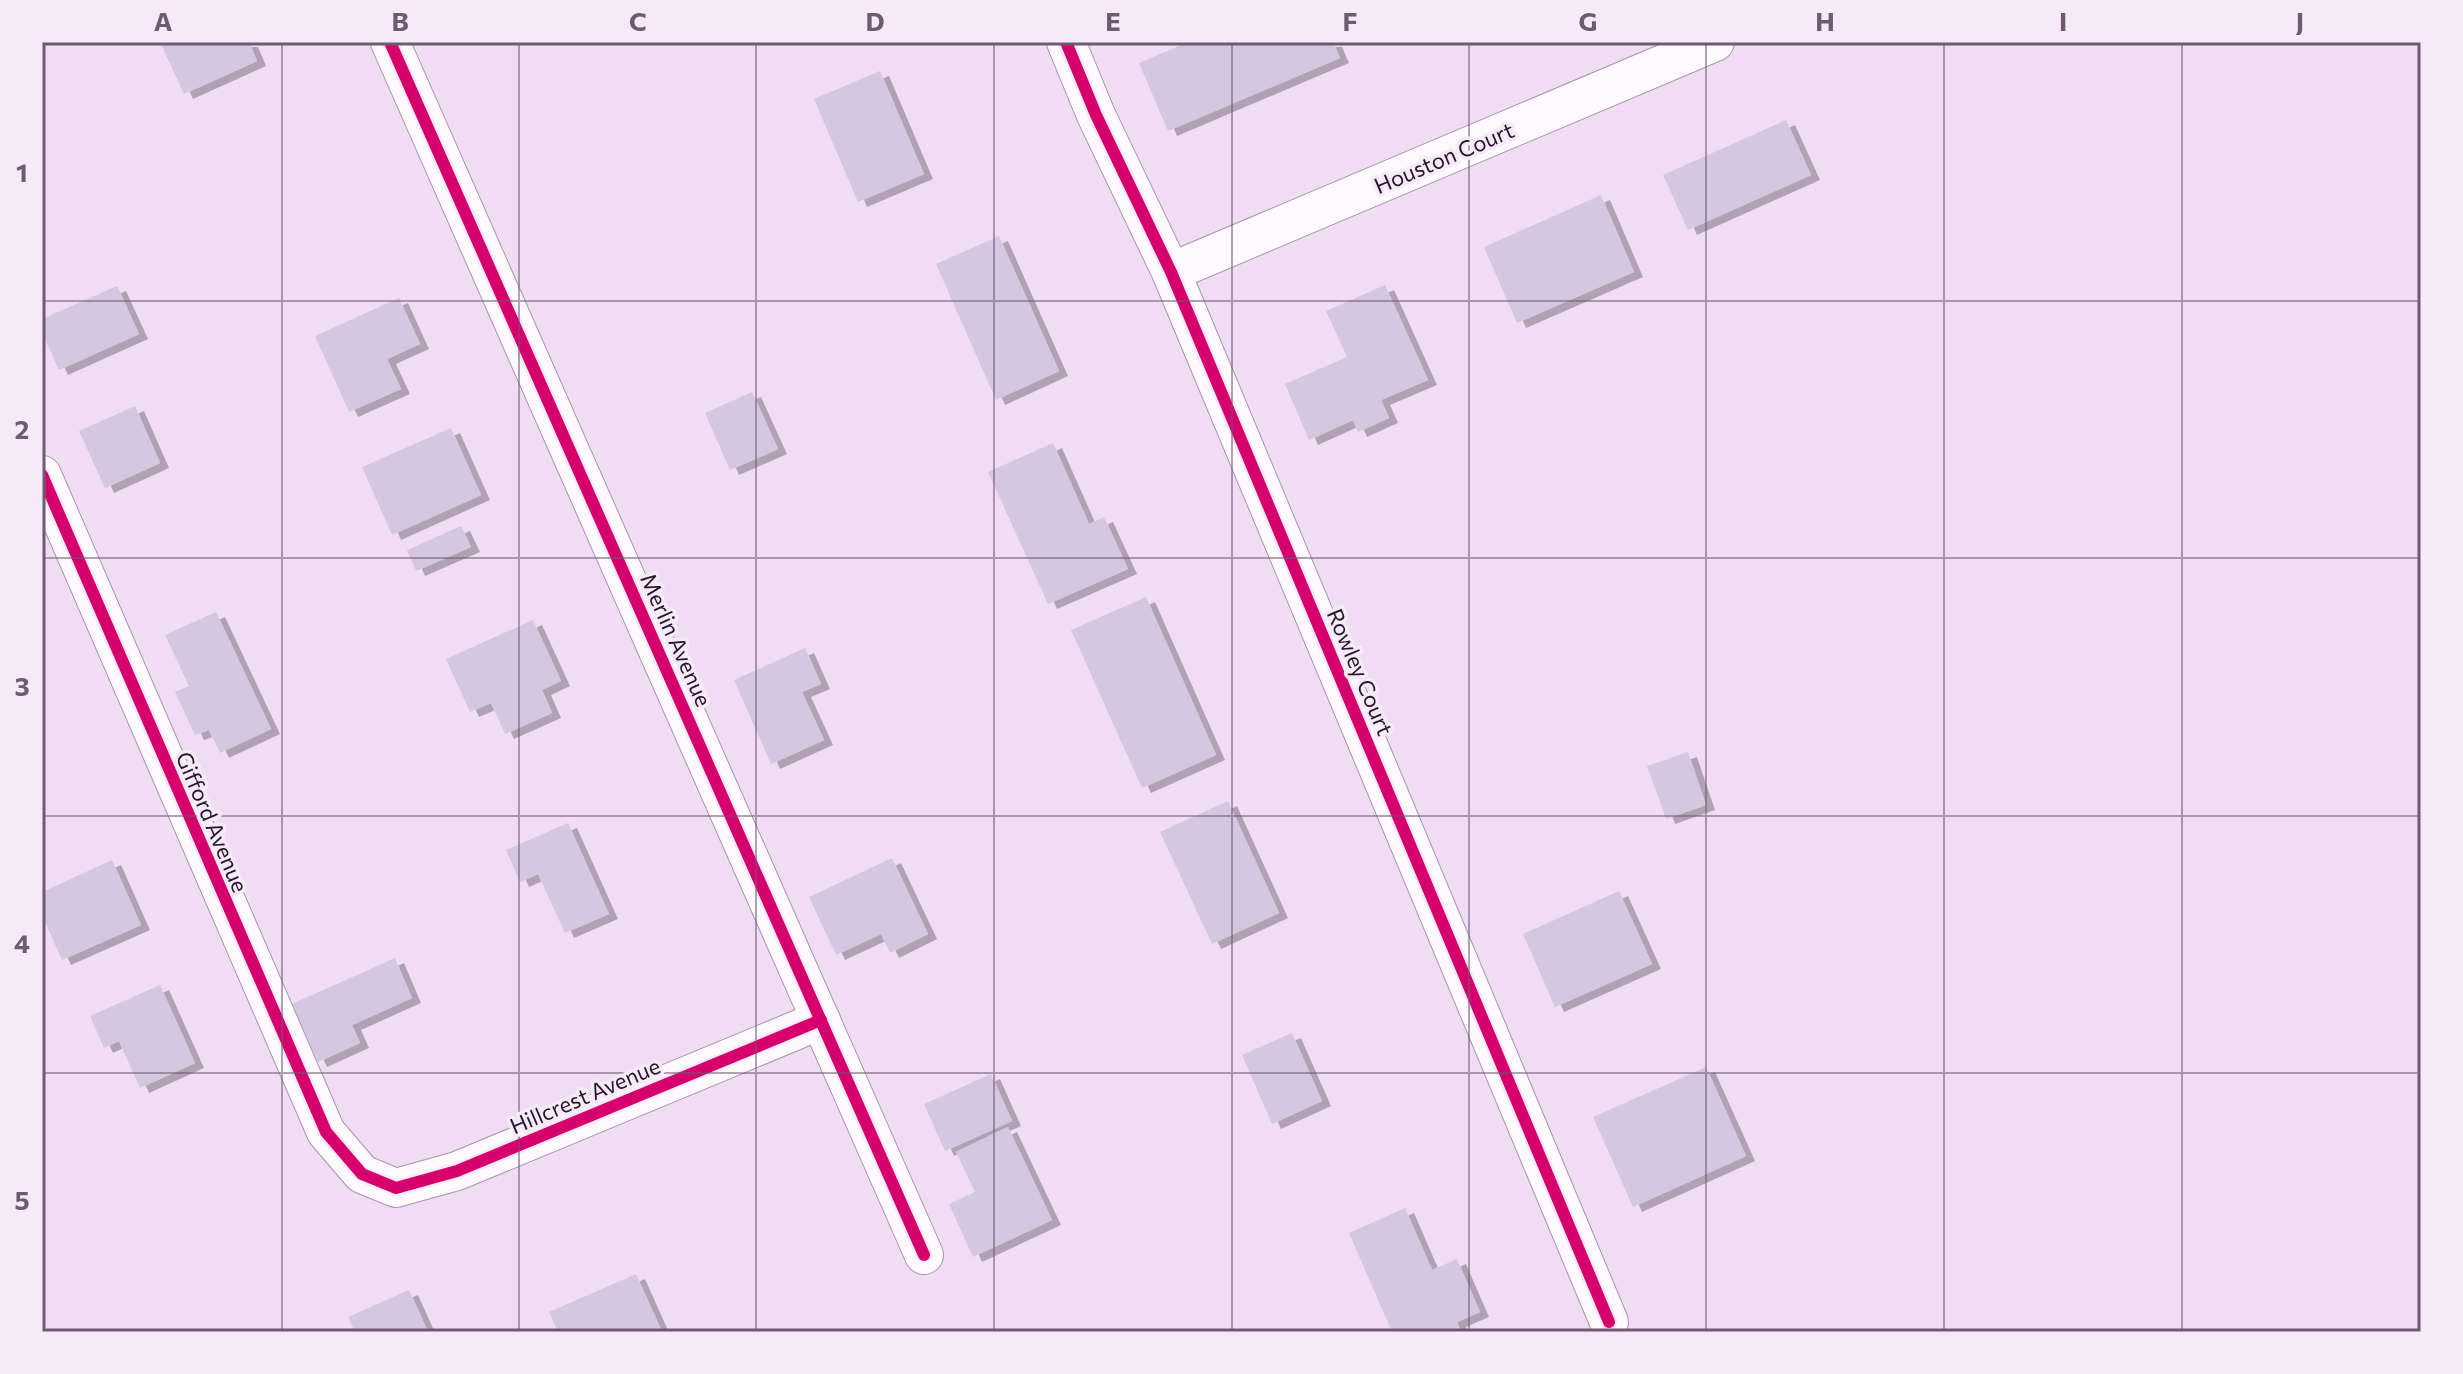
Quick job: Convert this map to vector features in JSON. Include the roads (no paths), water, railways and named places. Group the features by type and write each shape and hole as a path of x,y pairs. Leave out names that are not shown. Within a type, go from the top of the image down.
{"street":[{"name":"Merlin Avenue","path":"390,42 924,1255"},
{"name":"Rowley Court","path":"1066,42 1096,115 1171,272 1609,1322"},
{"name":"Houston Court","path":"1171,272 1715,42"},
{"name":"Gifford Avenue","path":"42,475 326,1132 362,1174"},
{"name":"Hillcrest Avenue","path":"362,1174 396,1188 457,1171 821,1020"}]}
